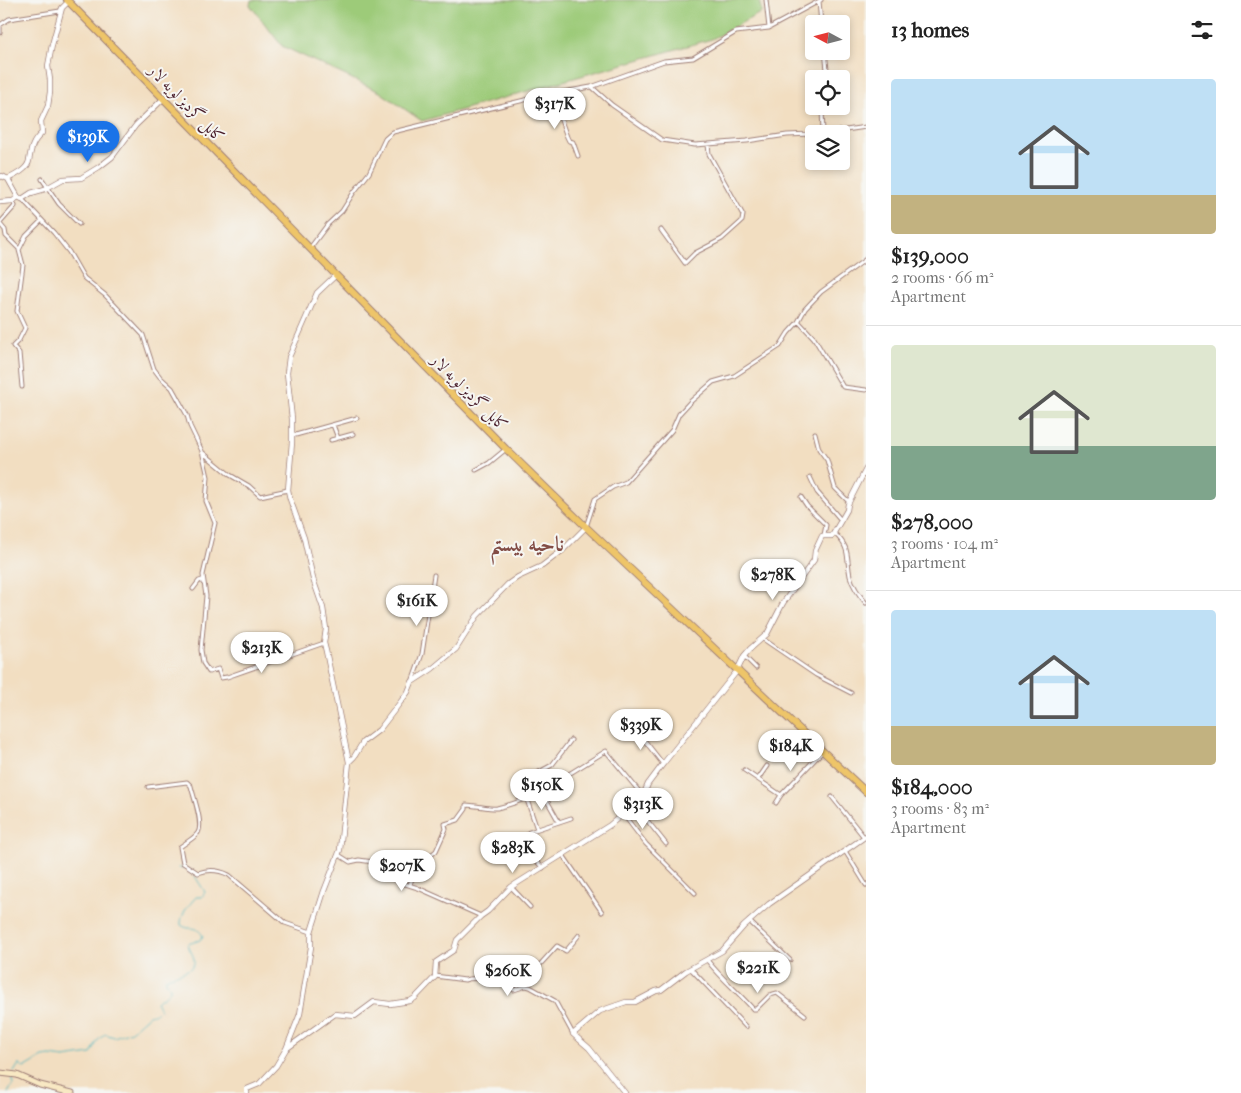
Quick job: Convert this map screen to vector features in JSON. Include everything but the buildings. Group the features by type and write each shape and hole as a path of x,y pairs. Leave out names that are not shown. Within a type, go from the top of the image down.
{"highway":[{"name":"کابل گردیز لویه لار","path":"67,1 506,449 866,792"}],"main road":[{"path":"0,1073 14,1074 40,1085 72,1093"}],"street":[{"path":"766,0 769,28"},
{"path":"310,248 328,224 342,211 369,173 385,139 392,132 591,86 664,61 693,58 736,32 769,28 820,0 821,15"},
{"path":"0,33 0,25 9,19 60,11 67,1"},
{"path":"8,179 19,173 28,162 31,147 42,133 41,121 48,106 50,92 48,66 62,8"},
{"path":"591,86 612,105 662,140 695,145 805,134"},
{"path":"552,95 567,138 573,142 578,156"},
{"path":"0,202 13,201 63,179 81,178 99,167 112,157 136,125 163,99"},
{"path":"850,129 866,127"},
{"path":"661,230 685,263 695,253 722,239 742,221 743,215 709,154 708,144"},
{"path":"0,178 2,176 8,179 20,198 42,220 74,259 84,278 105,295 143,335 154,369 172,388 188,415 190,426 202,451 208,477 206,501 215,523 204,565 203,585"},
{"path":"42,179 59,204 79,224"},
{"path":"13,201 15,206 0,224 5,230 6,236 20,250 23,264 17,311 25,328 19,340 13,346 19,353 22,387"},
{"path":"20,250 26,236 42,220"},
{"path":"412,682 432,669 456,648 478,616 508,584 518,577 542,566 563,550 586,527 595,499 613,487 626,482 672,430 679,414 690,402 713,382 734,376 780,346 805,309 821,292 866,259"},
{"path":"247,1093 247,1089 259,1084 268,1075 286,1049 300,1014 311,947 311,932 338,854 349,762 324,643 326,629 323,608 313,579 304,538 288,490 292,436 287,373 289,357 316,293 336,275"},
{"path":"798,322 814,338 844,387 866,390"},
{"path":"292,436 357,418"},
{"path":"333,425 338,438"},
{"path":"815,433 819,449 827,460 835,488 849,502"},
{"path":"331,440 353,434"},
{"path":"476,470 506,449"},
{"path":"202,451 230,475 260,496 288,490"},
{"path":"824,535 832,536 834,533 866,469"},
{"path":"810,476 817,492 841,520"},
{"path":"286,1049 335,1014 355,1016 374,1002 390,1004 410,1001 423,991 435,976 436,962 454,950 457,940 511,887 610,826 643,796 648,784 663,764 737,671 744,656 763,639 783,603 814,560 824,535 826,524 806,506 801,498"},
{"path":"834,533 846,545 850,575 857,593 866,603"},
{"path":"349,762 363,742 379,730 402,701 412,682 422,654 434,575"},
{"path":"193,589 202,580 206,596 201,650 203,662 210,672 218,669 221,678 324,643"},
{"path":"763,639 816,675 851,693"},
{"path":"744,656 756,668"},
{"path":"634,727 663,764"},
{"path":"548,784 538,774 539,772 552,764 571,740"},
{"path":"410,884 415,868 436,851 446,829 445,824 458,820 466,809 466,805 496,808 526,797 548,784 556,782 606,751 643,796"},
{"path":"776,803 780,795 822,752"},
{"path":"758,779 767,766"},
{"path":"744,770 780,795"},
{"path":"148,787 186,782 191,786 199,820 199,831 196,836 180,847 183,863 198,873 213,870 222,871 286,923 311,932"},
{"path":"540,790 560,822"},
{"path":"573,1034 600,1011 626,1002 635,1002 661,990 722,951 749,921 769,904 865,837 832,796"},
{"path":"526,797 537,829"},
{"path":"634,804 666,844"},
{"path":"623,814 646,844 694,893"},
{"path":"529,832 571,818"},
{"path":"521,846 543,868"},
{"path":"845,851 866,884"},
{"path":"338,854 350,862 359,860 373,862 372,864 384,870 399,882 410,884 481,916"},
{"path":"562,855 602,912"},
{"path":"511,887 530,907"},
{"path":"749,921 790,960"},
{"path":"526,986 525,981 557,946 566,951 579,935"},
{"path":"708,960 753,1009 756,1009 770,995 777,993 805,1015"},
{"path":"692,969 746,1027"},
{"path":"435,976 465,980 470,978 486,980 494,978 514,990 526,986 555,1001 573,1034 589,1048 625,1093"}],"green space":[{"path":"251,0 759,0 762,12 712,39 422,121 380,92 282,46 250,5"}],"waterway":[{"path":"179,868 185,867"},
{"path":"14,1072 19,1064 24,1068 43,1057 64,1058 91,1054 98,1040 105,1034 114,1037 131,1031 149,1015 156,1013 160,1009 156,1002 170,990 166,978 192,967 194,959 188,944 200,940 203,936 198,930 181,925 183,914 188,907 196,897 202,897 205,892 191,870"},
{"path":"8,1093 13,1084 13,1076"}],"district":[{"name":"ناحیه بیستم","path":"527,544"}]}
